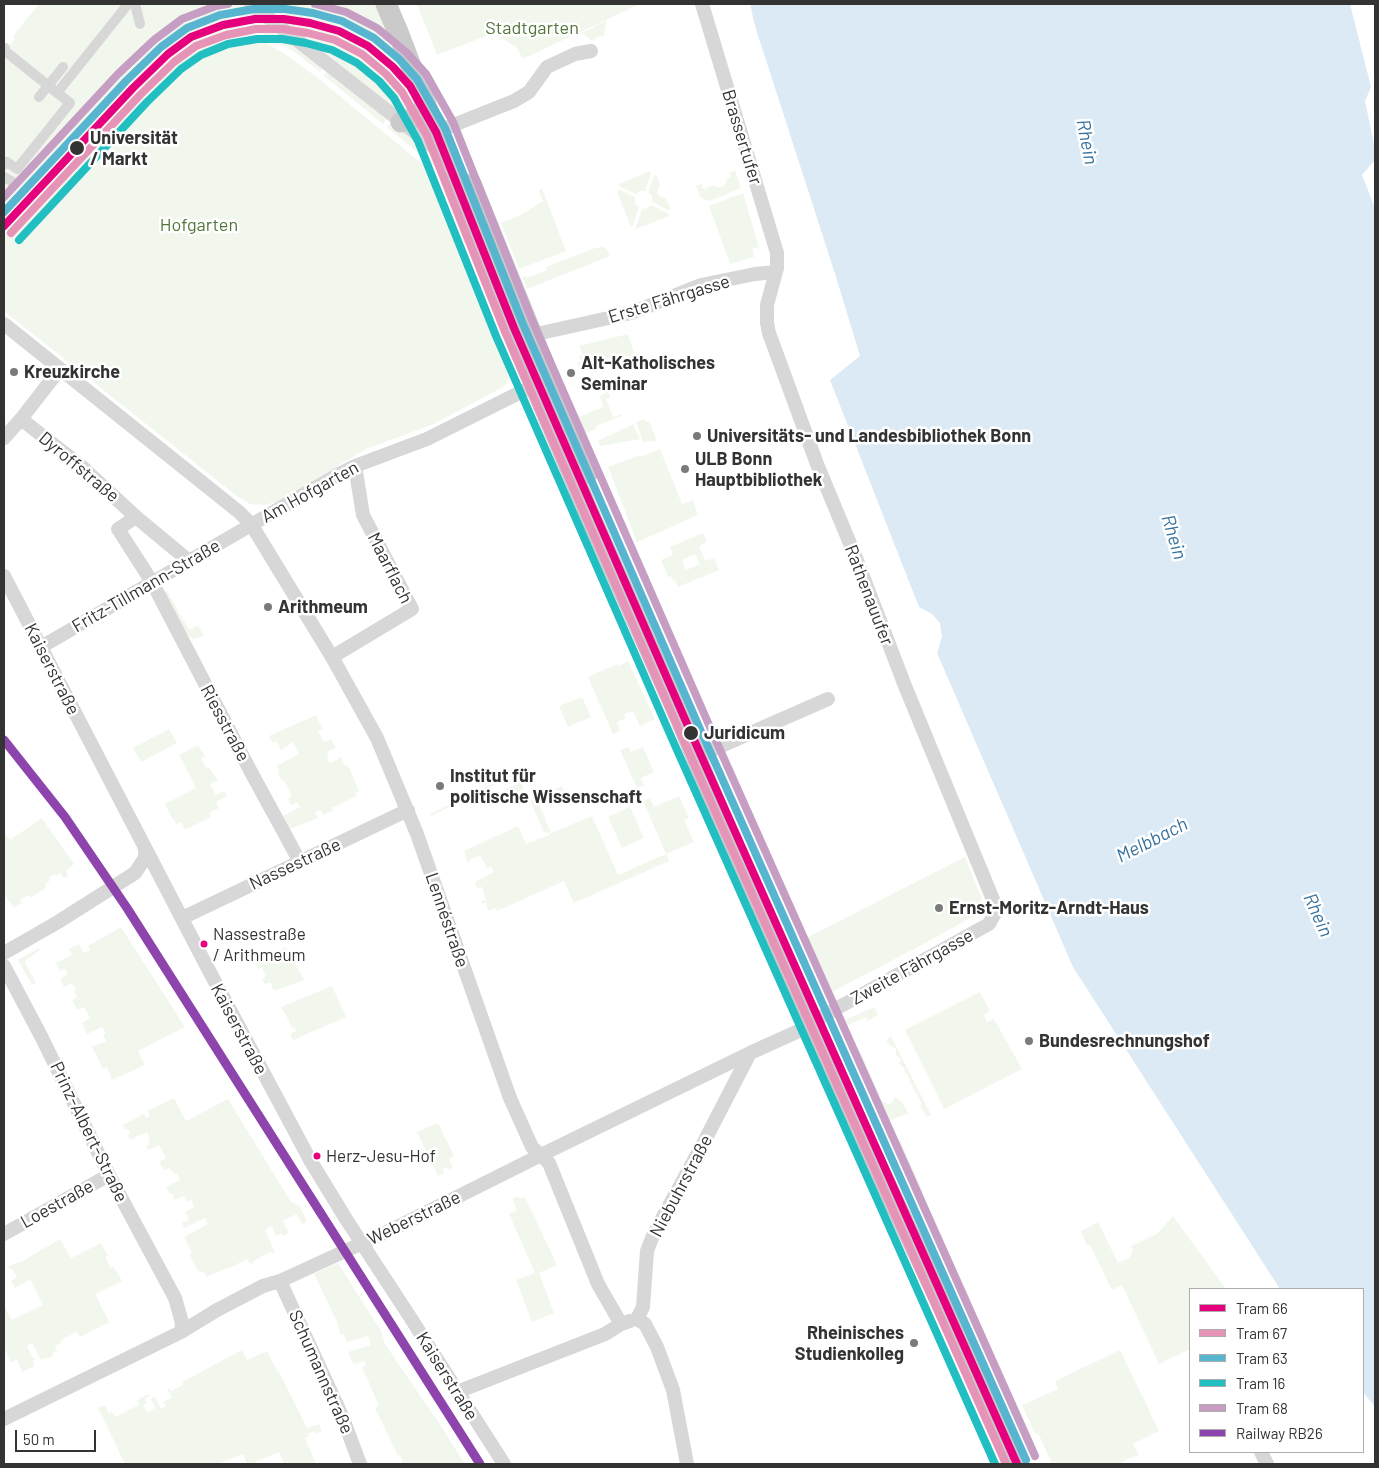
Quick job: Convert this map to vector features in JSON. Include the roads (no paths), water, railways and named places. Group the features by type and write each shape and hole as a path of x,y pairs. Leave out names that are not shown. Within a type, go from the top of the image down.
{"main road":[{"path":"386,4 426,104 468,175 532,335 542,382 592,520 681,720 730,839 921,1232 1029,1464"},
{"path":"401,4 443,130 445,157 542,382 613,535 818,1020 1017,1464"},
{"path":"401,122 420,114 426,104"},
{"path":"445,157 468,175"}],"street":[{"path":"57,93 112,19 128,4"},
{"path":"135,4 140,24"},
{"path":"251,4 445,157"},
{"name":"Brassertufer","path":"702,4 777,254 776,272"},
{"path":"5,48 5,51 70,103 17,169 5,162"},
{"path":"443,130 522,96 529,92 547,67 576,54 591,51"},
{"path":"39,97 63,68"},
{"path":"4,176 13,182 13,185"},
{"name":"Erste Fährgasse","path":"532,335 631,313 701,285 755,274 776,272"},
{"name":"Rathenauufer","path":"776,272 768,305 767,323 781,367 817,464 856,558 905,686 994,902 995,913"},
{"name":"Am Hofgarten","path":"4,324 239,512 251,524 355,466 427,439 542,382"},
{"path":"10,427 60,369"},
{"name":"Dyroffstraße","path":"10,427 81,466 136,517 188,561"},
{"name":"Maarflach","path":"332,658 412,609 363,515 355,466"},
{"name":"Dyroffstraße","path":"136,517 118,529 152,582"},
{"name":"Fritz-Tillmann-Straße","path":"41,648 251,524"},
{"name":"Lennéstraße","path":"251,524 332,658 377,738 408,810 510,1098 532,1147 549,1163 598,1284 621,1324"},
{"name":"Kaiserstraße","path":"4,576 310,1160 364,1248 504,1464"},
{"name":"Riesstraße","path":"152,582 300,862"},
{"path":"705,753 828,699"},
{"name":"Nassestraße","path":"182,918 408,810"},
{"path":"4,953 58,922 135,873 145,858 142,842"},
{"name":"Zweite Fährgasse","path":"818,1020 989,924 995,913"},
{"name":"Prinz-Albert-Straße","path":"4,966 42,1038 109,1175 175,1298 181,1319 181,1332"},
{"name":"Weberstraße","path":"4,1419 181,1332 217,1310 263,1286 364,1248 541,1155 818,1020"},
{"name":"Niebuhrstraße","path":"637,1319 643,1307 647,1252 654,1233 750,1054"},
{"name":"Loestraße","path":"4,1234 109,1175"},
{"name":"Schumannstraße","path":"280,1281 342,1416 360,1464"},
{"name":"Prinz-Albert-Straße","path":"175,1298 191,1313 198,1314 217,1310"},
{"path":"460,1397 605,1334 621,1324 637,1319 645,1324 657,1347 673,1390 687,1464"}],"water":[{"path":"750,4 1350,4 1371,87 1365,101 1375,149 1375,160 1362,175 1375,208 1375,1407 1364,1393 1364,1288 1279,1288 1073,967 937,653 942,637 940,623 932,614 919,607 830,380 860,356 755,26"}],"tram line":[{"name":"68","path":"4,197 118,74 154,40 182,19 216,6 228,4"},
{"name":"68","path":"315,4 346,12 377,28 406,52 426,74 453,122 532,320 709,725 1035,1456"},
{"name":"63","path":"4,212 126,81 161,47 187,28 220,15 254,9 285,9 313,13 342,21 374,38 399,59 417,79 445,128 523,324 700,729 1026,1460"},
{"name":"66","path":"4,226 133,88 168,54 191,37 223,25 255,19 284,19 310,23 339,31 368,46 393,67 410,86 436,132 514,328 691,733 1017,1464"},
{"name":"67","path":"11,233 140,95 174,62 196,46 226,35 256,29 283,29 335,40 362,54 386,74 402,92 427,136 505,332 682,737 1006,1464"},
{"name":"16","path":"19,240 147,102 181,69 201,55 228,44 257,39 282,39 332,50 357,63 379,81 394,98 418,141 496,336 673,741 995,1464"}],"rail line":[{"name":"RB26","path":"4,740 65,817 127,908 480,1464"}],"place":[{"name":"Universität / Markt","path":"77,148"},
{"name":"Kreuzkirche","path":"14,372"},
{"name":"Alt-Katholisches Seminar","path":"571,373"},
{"name":"Universitäts- und Landesbibliothek Bonn","path":"697,436"},
{"name":"ULB Bonn Hauptbibliothek","path":"685,469"},
{"name":"Arithmeum","path":"268,607"},
{"name":"Juridicum","path":"691,733"},
{"name":"Institut für politische Wissenschaft","path":"440,786"},
{"name":"Ernst-Moritz-Arndt-Haus","path":"939,908"},
{"name":"Nassestraße / Arithmeum","path":"204,944"},
{"name":"Bundesrechnungshof","path":"1029,1041"},
{"name":"Herz-Jesu-Hof","path":"317,1156"},
{"name":"Rheinisches Studienkolleg","path":"914,1343"}],"park label":[{"name":"Stadtgarten","path":"532,28"},
{"name":"Hofgarten","path":"199,225"}],"water label":[{"name":"Rhein","path":"1087,142"},
{"name":"Rhein","path":"1174,537"},
{"name":"Melbbach","path":"1152,840"},
{"name":"Rhein","path":"1318,915"}]}
